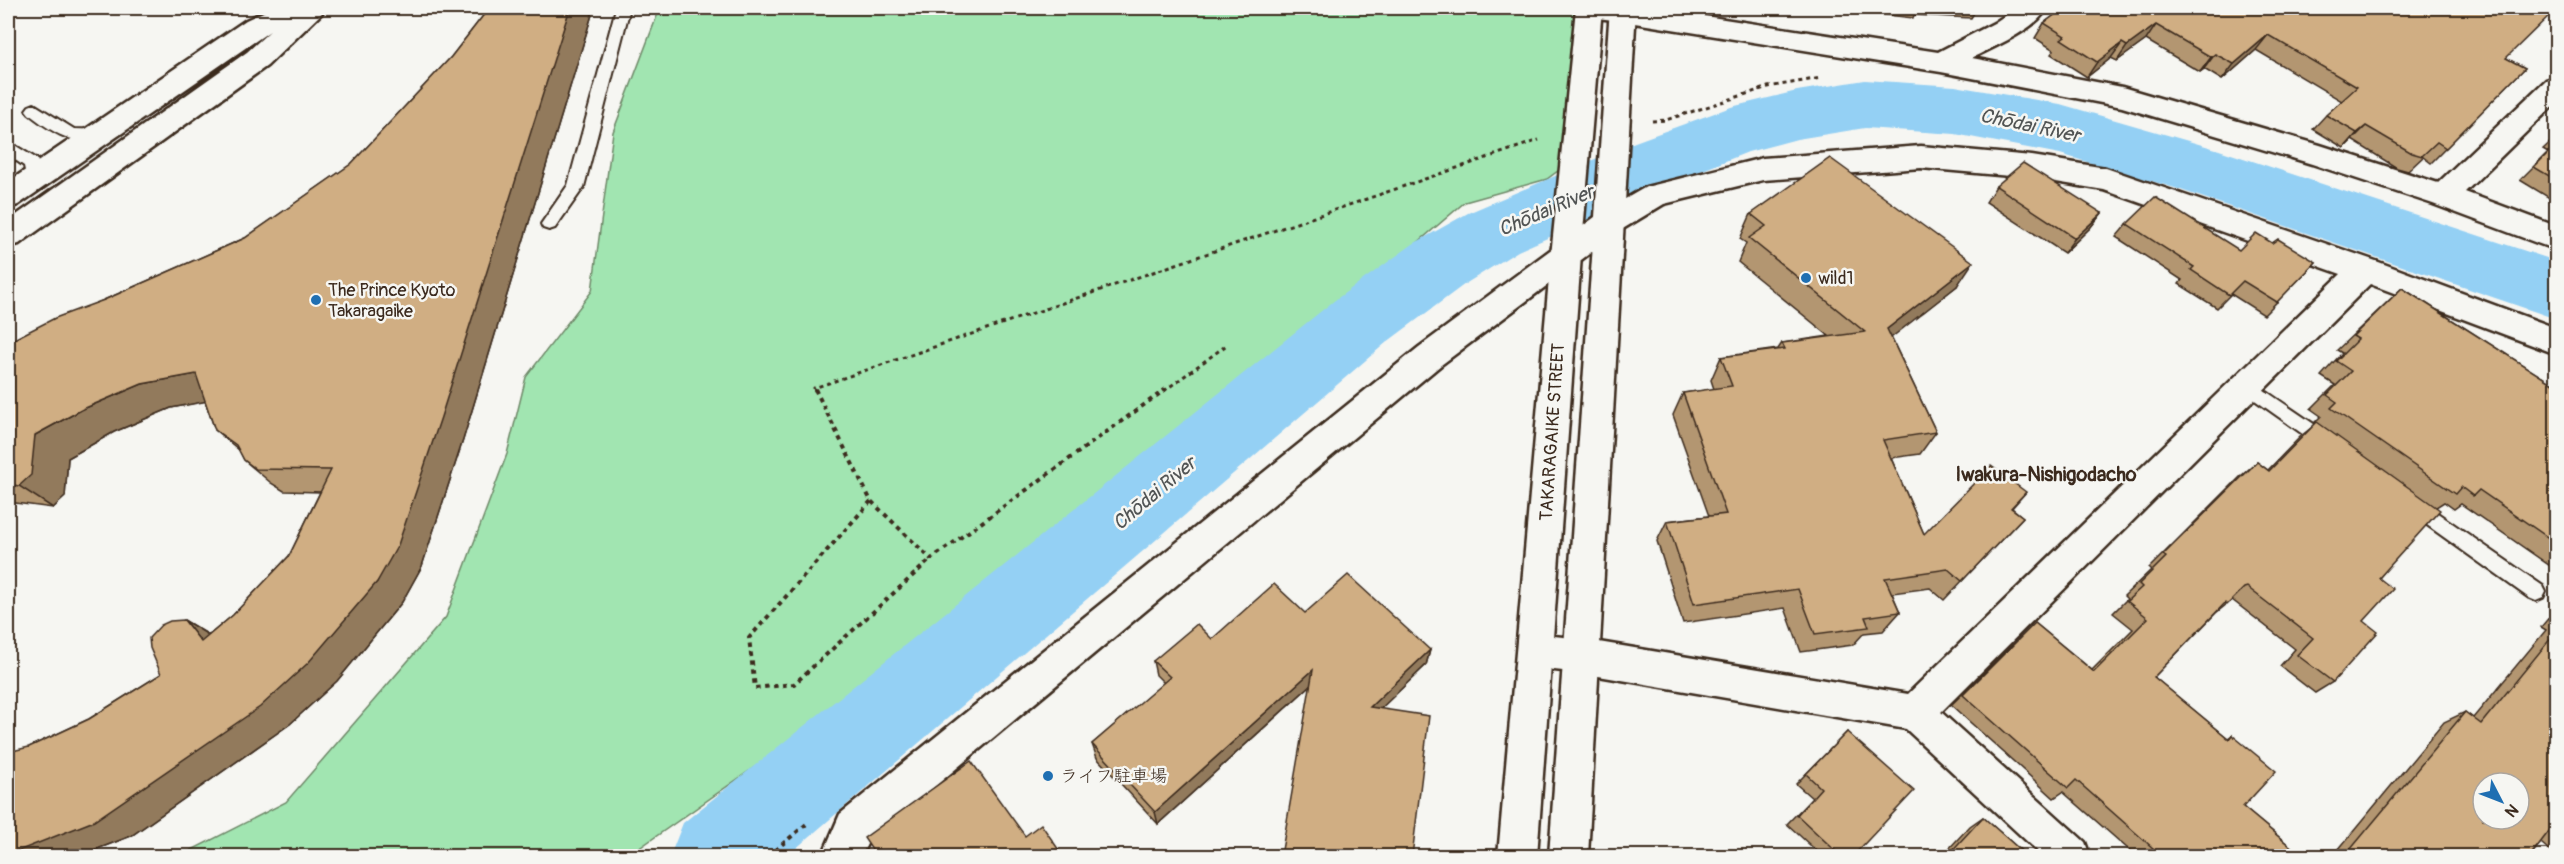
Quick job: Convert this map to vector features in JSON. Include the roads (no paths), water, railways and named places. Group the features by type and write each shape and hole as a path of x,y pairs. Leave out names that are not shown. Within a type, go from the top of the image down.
{"street":[{"path":"14,193 256,27 294,8"},
{"path":"8,236 257,59 312,8"},
{"path":"1589,8 1622,10 1941,62 2122,97 2320,156 2443,196 2556,238"},
{"name":"TAKARAGAIKE STREET","path":"1517,856 1536,651 1566,256 1589,8"},
{"path":"1941,62 2002,19 2034,8"},
{"path":"1568,856 1611,211 1622,10"},
{"path":"2443,196 2556,87"},
{"path":"841,856 854,828 1430,356 1566,256 1611,211 1656,195 1763,170 1921,157 2032,167 2106,179 2365,270 2556,341"},
{"path":"1916,713 2365,270"},
{"path":"1536,651 1581,656 1916,713 2071,856"}],"lane":[{"path":"549,224 576,187 623,8"},
{"path":"34,110 72,136 85,138 101,133"},
{"path":"8,147 31,163 33,172 14,193"},
{"path":"2248,386 2344,454"},
{"path":"2402,496 2536,592"}],"waterway":[{"name":"Chōdai River","path":"716,856 1361,321 1439,264 1493,232 1659,160 1731,132 1797,115 1865,104 1955,110 2060,129 2192,167 2556,290"}],"place":[{"name":"wild1","path":"1806,278"},
{"name":"The Prince Kyoto Takaragaike","path":"316,300"},
{"name":"ライフ駐車場","path":"1048,776"}],"district":[{"name":"Iwakura-Nishigodacho","path":"2046,474"}]}
